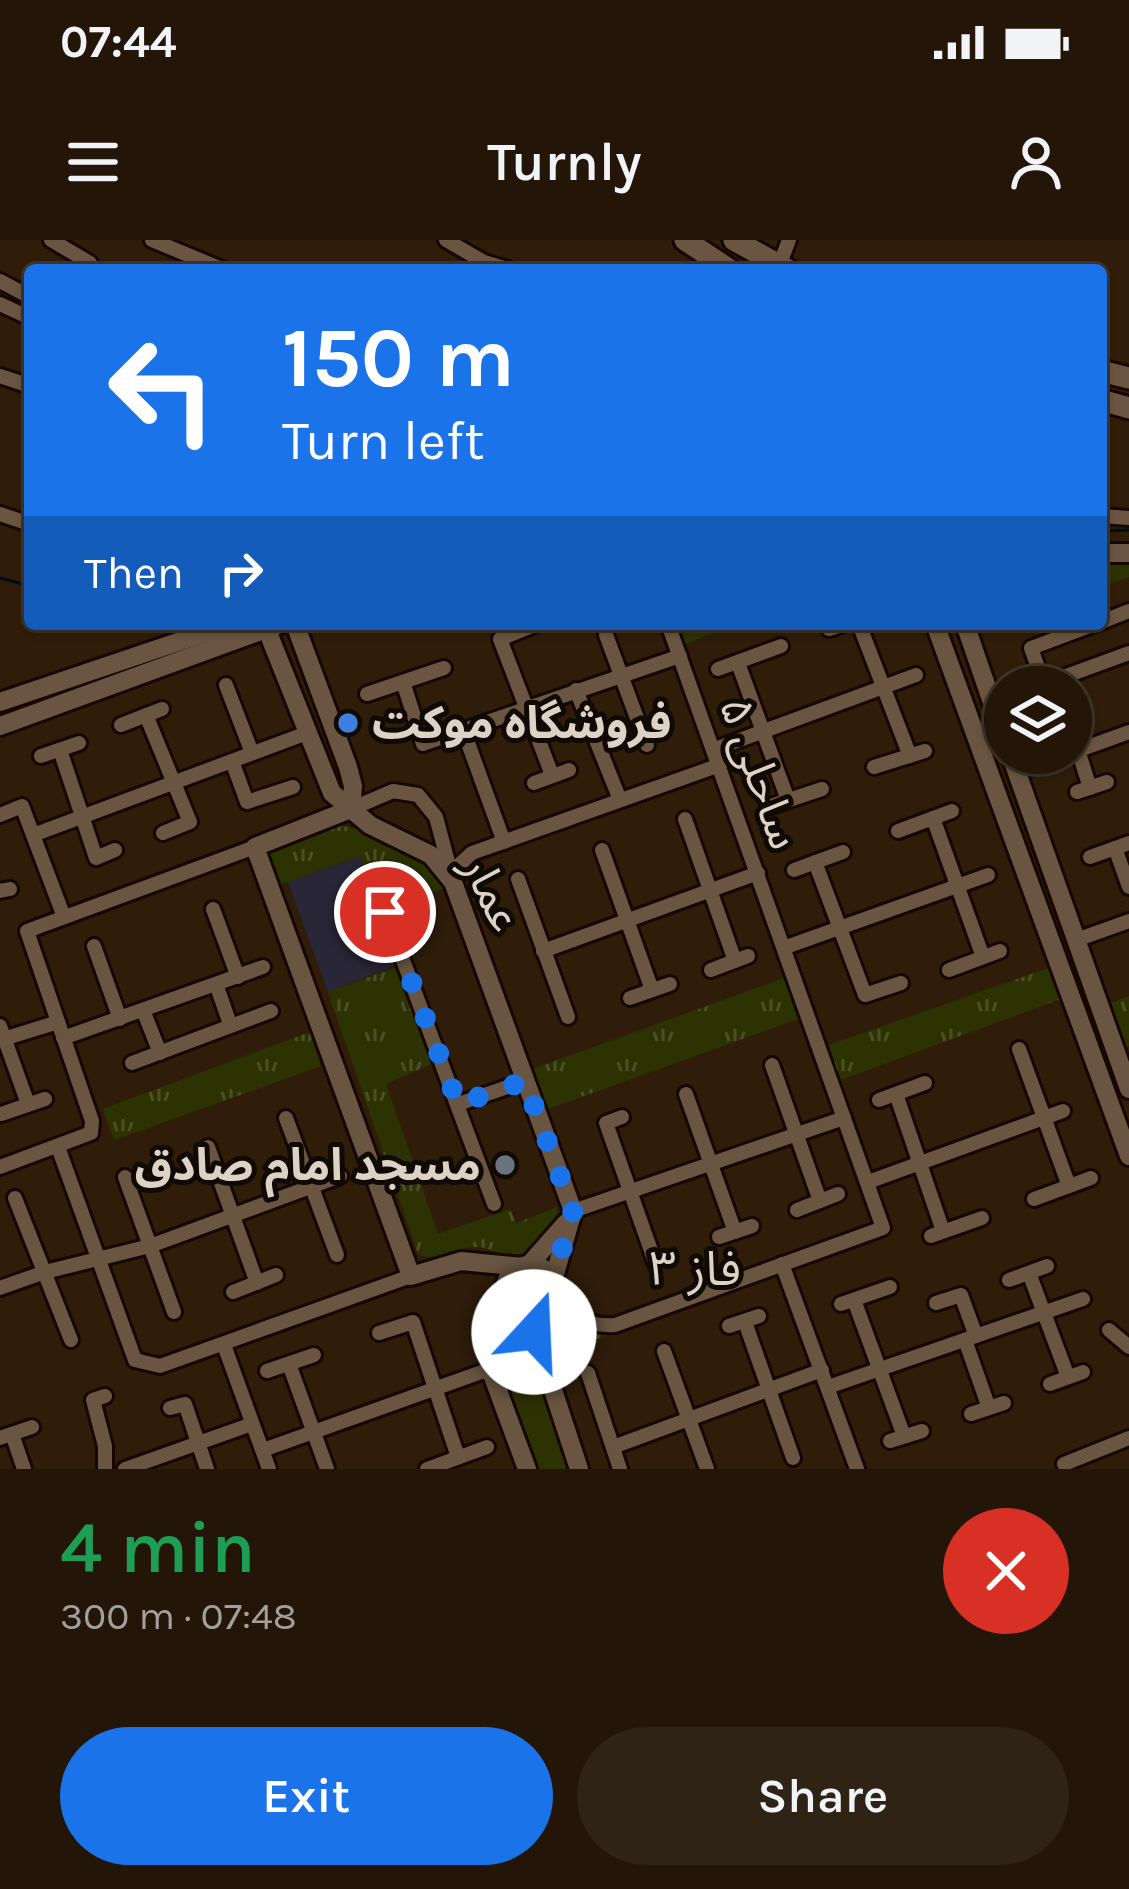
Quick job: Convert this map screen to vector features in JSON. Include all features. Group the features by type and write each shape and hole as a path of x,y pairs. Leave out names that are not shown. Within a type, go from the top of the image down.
{"main road":[{"path":"685,240 721,264"},
{"path":"734,240 776,264"}],"street":[{"path":"50,240 84,264"},
{"path":"152,240 210,264"},
{"path":"446,240 491,264"},
{"path":"0,702 213,630"},
{"path":"0,726 266,630"},
{"path":"275,630 332,793 351,808"},
{"path":"297,630 348,766 351,808"},
{"path":"522,630 500,639 552,776"},
{"name":"ساحلی ۵","path":"670,630 883,1228 782,1264"},
{"path":"861,630 917,754 874,767"},
{"path":"937,630 1129,1156"},
{"path":"966,630 984,681"},
{"path":"1037,666 1031,648 1079,630"},
{"path":"606,635 647,745"},
{"path":"718,669 781,646"},
{"path":"1092,667 1129,653"},
{"path":"403,682 424,744 680,656"},
{"path":"738,663 788,800"},
{"path":"367,694 444,668"},
{"path":"715,749 916,675"},
{"path":"226,685 253,753"},
{"path":"576,690 620,800"},
{"path":"121,724 163,709"},
{"path":"146,715 190,822 163,833"},
{"path":"464,732 504,842"},
{"path":"1092,745 1129,732"},
{"path":"33,835 308,733"},
{"path":"40,756 79,743"},
{"path":"60,750 96,858 116,850"},
{"path":"232,761 247,802 293,787"},
{"path":"453,882 459,865 472,853 720,765"},
{"path":"534,783 569,770"},
{"path":"1016,774 1129,1089"},
{"path":"1078,774 1084,790 1107,782"},
{"path":"771,806 822,789"},
{"path":"0,1167 91,1132 92,1121 27,931 393,791 418,795 436,817 453,882"},
{"path":"0,815 22,806 64,917"},
{"name":"عمار","path":"351,808 370,825 431,855 453,882 571,1215"},
{"path":"898,831 952,812"},
{"path":"685,818 709,891 741,958 711,970"},
{"path":"933,818 983,957"},
{"path":"1090,856 1122,846 1129,887"},
{"path":"255,847 411,1276"},
{"path":"602,850 652,990"},
{"path":"794,870 844,852"},
{"path":"815,862 865,994 901,983"},
{"path":"543,951 758,873"},
{"path":"786,946 988,875"},
{"path":"518,879 568,1017"},
{"path":"213,908 238,977"},
{"path":"385,912 494,1204"},
{"path":"1076,940 1129,921"},
{"path":"94,946 120,1019"},
{"path":"949,970 1000,951"},
{"path":"63,1038 263,967"},
{"path":"216,984 230,1024"},
{"path":"630,998 670,984"},
{"path":"143,1010 160,1053"},
{"path":"132,1064 271,1011"},
{"path":"28,1104 2,1035 58,1022"},
{"path":"1019,1049 1069,1186"},
{"path":"772,1065 820,1201"},
{"path":"458,1104 525,1081"},
{"path":"879,1100 925,1083"},
{"path":"686,1094 735,1232"},
{"path":"896,1094 937,1233 982,1218"},
{"path":"1,1114 45,1099"},
{"path":"868,1182 1063,1111"},
{"path":"622,1117 606,1123 655,1262"},
{"path":"286,1118 337,1256"},
{"path":"526,1469 490,1370 510,1275 525,1266 571,1215 844,1118"},
{"path":"208,1147 257,1283"},
{"path":"58,1148 135,1360 160,1366 460,1261 545,1271 565,1308 586,1322 615,1325 782,1264 857,1469"},
{"path":"0,1288 150,1246 340,1176"},
{"path":"125,1177 174,1312"},
{"path":"1034,1199 1091,1178"},
{"path":"796,1210 838,1194"},
{"path":"15,1198 71,1340"},
{"path":"460,1261 490,1273 514,1310 536,1314 549,1305 571,1215"},
{"path":"719,1237 752,1226"},
{"path":"1009,1280 1047,1266"},
{"path":"1030,1274 1076,1374 1050,1384"},
{"path":"233,1292 276,1275"},
{"path":"890,1287 848,1302 880,1369 897,1439 922,1431"},
{"path":"936,1303 961,1295 970,1338 996,1405 971,1414"},
{"path":"828,1387 1083,1299"},
{"path":"536,1314 534,1332 579,1469"},
{"path":"744,1321 793,1458"},
{"path":"379,1334 413,1322 458,1457"},
{"path":"1109,1330 1129,1347"},
{"path":"224,1345 269,1469"},
{"path":"664,1351 707,1469"},
{"path":"267,1371 314,1355"},
{"path":"290,1364 327,1469"},
{"path":"262,1450 490,1370"},
{"path":"613,1447 822,1370"},
{"path":"588,1373 620,1469"},
{"path":"105,1396 93,1400 105,1446 105,1469"},
{"path":"170,1408 185,1404 207,1469"},
{"path":"125,1469 252,1424"},
{"path":"24,1469 6,1436 32,1427"},
{"path":"1064,1464 1129,1438"},
{"path":"427,1469 487,1447"}],"shaded area":[{"path":"360,856 399,964 328,992 288,882"}],"green space":[{"path":"1129,561 1129,577 1107,585 1107,562"},
{"path":"680,630 722,630 684,644"},
{"path":"341,825 415,855 445,888 380,910 360,856 276,886 261,849 322,826"},
{"path":"1057,965 1069,996 832,1083 820,1048"},
{"path":"396,967 431,1064 386,1084 438,1234 510,1209 516,1223 558,1207 555,1223 525,1257 476,1247 432,1257 418,1254 328,992"},
{"path":"784,978 798,1019 548,1109 533,1069"},
{"path":"1129,996 1129,1046 1115,1051 1099,1007"},
{"path":"310,1032 321,1066 114,1140 103,1109"},
{"path":"559,1314 588,1331 611,1334 570,1349 579,1380 556,1387 541,1335 547,1317"},
{"path":"515,1317 526,1319 526,1349 568,1469 537,1469 500,1357"}],"waterway":[{"path":"1107,531 1129,530"},
{"path":"0,578 24,584"}],"place":[{"name":"فروشگاه موکت","path":"348,723"},
{"name":"مسجد امام صادق","path":"505,1165"}],"district":[{"name":"فاز ۳","path":"695,1269"}],"route":[{"path":"385,912 458,1104 525,1081 573,1211 553,1281 553,1298 536,1314 534,1332"}]}
